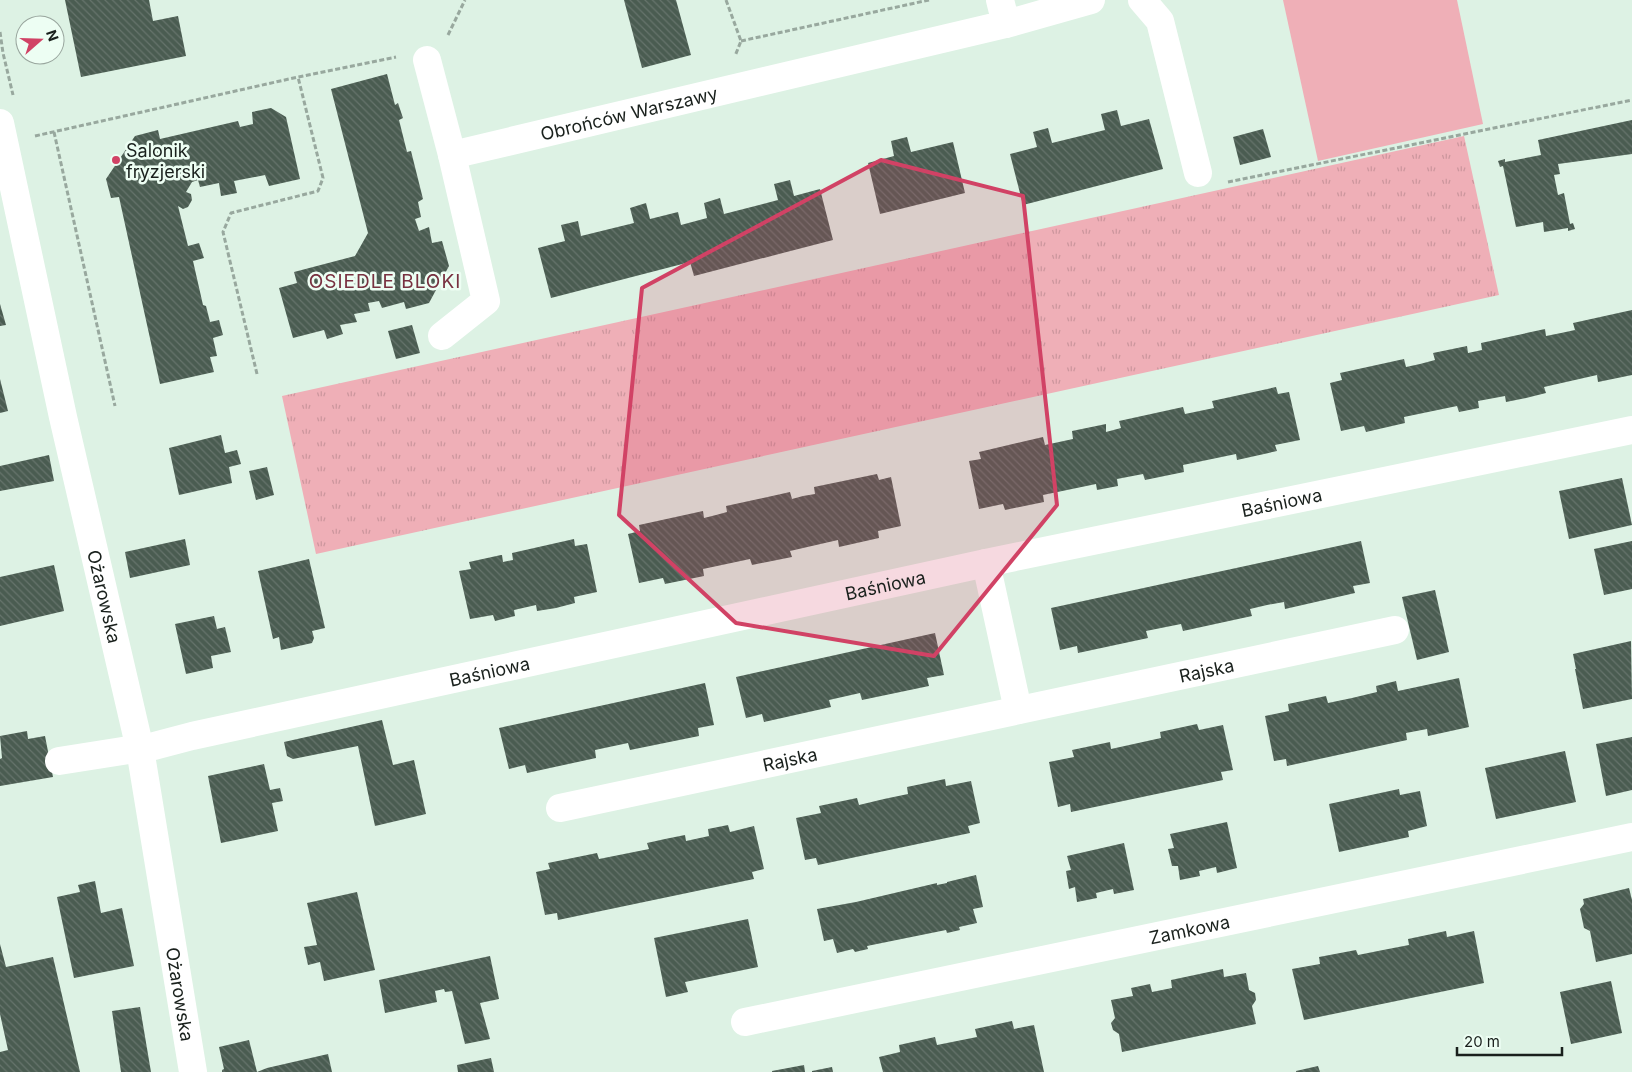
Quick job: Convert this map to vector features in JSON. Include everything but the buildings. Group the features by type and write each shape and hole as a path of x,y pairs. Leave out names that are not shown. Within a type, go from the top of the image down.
{"street":[{"name":"Obrońców Warszawy","path":"452,155 1003,12 1090,0"},
{"path":"1142,0 1160,21 1198,173"},
{"path":"436,50 452,155 486,301 442,336"},
{"name":"Ożarowska","path":"0,124 63,418 140,748 194,1072"},
{"name":"Baśniowa","path":"59,761 140,748 986,563 1632,430"},
{"path":"986,563 1018,710"},
{"name":"Rajska","path":"560,808 1395,630"},
{"name":"Zamkowa","path":"745,1022 1632,837"}],"path":[{"path":"436,50 465,0"},
{"path":"741,41 929,0"},
{"path":"0,32 3,53 15,100"},
{"path":"32,137 298,77 397,57"},
{"path":"257,374 224,232 231,213 318,191 324,178 298,77"},
{"path":"1198,173 1208,184 1220,184 1632,100"},
{"path":"54,132 115,406"}],"highlighted area":[{"path":"881,160 1023,196 1057,505 934,656 736,623 619,515 642,288"}],"green space":[{"path":"1283,0 1457,0 1483,124 1318,161"},
{"path":"1464,136 1499,295 316,554 282,396"}],"place":[{"name":"Salonik fryzjerski","path":"116,160"}],"district":[{"name":"OSIEDLE BLOKI","path":"385,281"}]}
